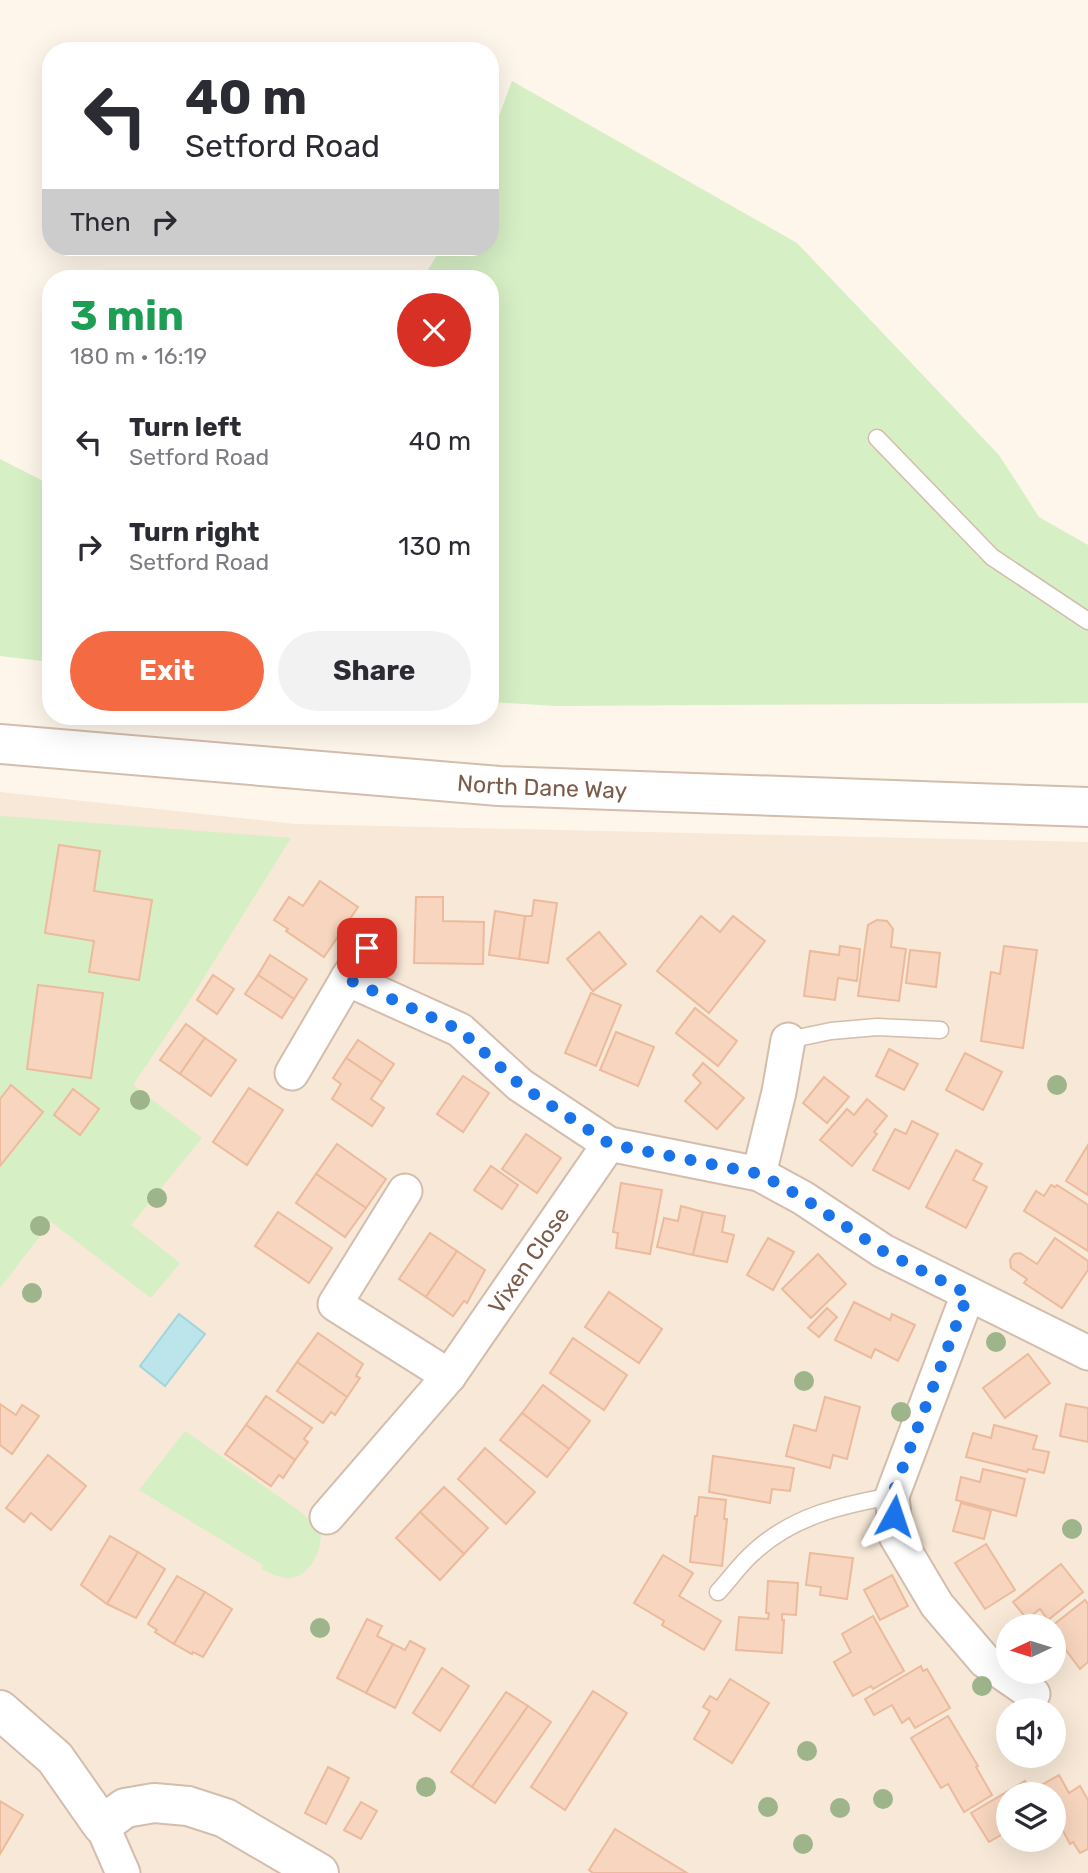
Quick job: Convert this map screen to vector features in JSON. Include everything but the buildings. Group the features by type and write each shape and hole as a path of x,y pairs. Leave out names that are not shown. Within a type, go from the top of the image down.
{"street":[{"name":"North Dane Way","path":"0,744 499,786 1088,807"},
{"path":"292,1073 367,948"},
{"path":"347,979 460,1030 520,1085 610,1144 760,1174 803,1198 883,1251 1088,1353"},
{"path":"760,1174 788,1040"},
{"name":"Vixen Close","path":"327,1517 449,1376 610,1144"},
{"path":"405,1191 335,1304 449,1376"},
{"path":"968,1294 892,1496 896,1536 937,1605 985,1661 1033,1694"},
{"path":"0,1710 55,1758 102,1825 123,1873"},
{"path":"102,1825 125,1808 153,1803 188,1805 225,1818 319,1873"}],"lane":[{"path":"877,438 992,557 1088,621"},
{"path":"788,1040 831,1031 877,1027 940,1030"},
{"path":"718,1592 754,1551 814,1514 849,1503 892,1496"}],"shaded area":[{"path":"0,792 295,824 1088,842 1088,1873 0,1873"}],"green space":[{"path":"512,81 797,243 999,455 1039,517 1088,545 1088,703 555,706 499,703 499,270 428,270 436,256 499,256 499,116"},
{"path":"0,459 42,480 42,661 0,656"},
{"path":"0,816 291,838 188,1003 133,1085 202,1138 131,1225 180,1263 151,1298 51,1222 0,1288"},
{"path":"185,1431 302,1513 321,1531 317,1554 303,1573 285,1578 261,1569 263,1565 139,1490"}],"water":[{"path":"179,1314 205,1334 165,1386 140,1366"}],"route":[{"path":"367,948 347,979 460,1030 520,1085 610,1144 760,1174 803,1198 883,1251 968,1294 892,1496 894,1516"}]}
